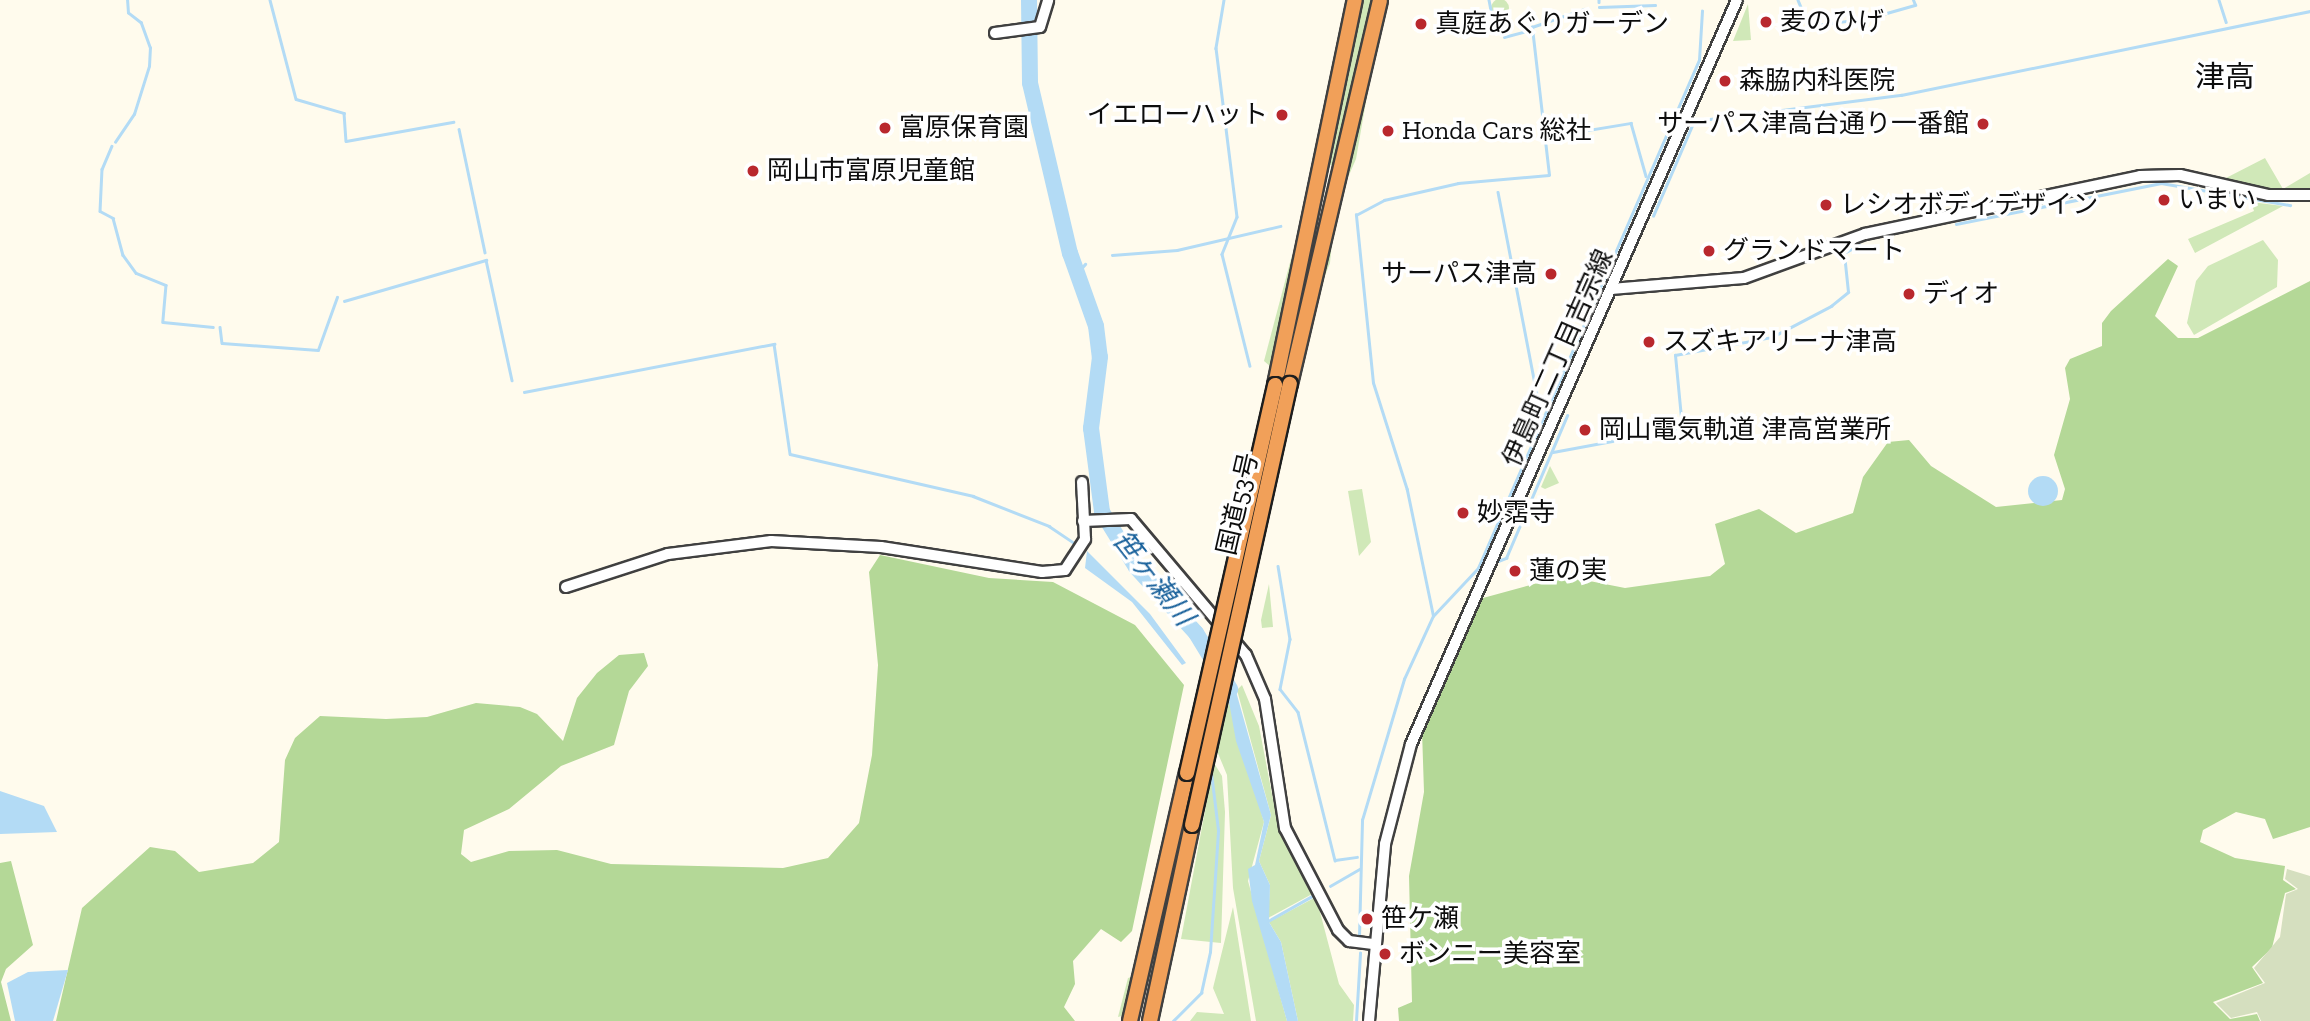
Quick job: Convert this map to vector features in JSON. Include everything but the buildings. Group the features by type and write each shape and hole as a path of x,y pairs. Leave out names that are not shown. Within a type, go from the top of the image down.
{"highway":[{"name":"国道53号","path":"1150,1021 1282,385 1355,0"},
{"name":"国道53号","path":"1130,1021 1187,773 1282,385 1380,0"}],"street":[{"path":"995,33 1040,27 1048,0"},
{"name":"伊島町二丁目吉宗線","path":"1369,1021 1374,944 1391,807 1411,744 1737,0"},
{"path":"1611,289 1744,278 1865,234 2140,176 2180,175 2267,195 2310,195"},
{"path":"566,587 668,554 771,541 881,547 1042,572 1065,570 1082,548 1086,521 1082,482"},
{"path":"1086,521 1125,519 1208,604 1246,655 1265,699 1285,828 1338,930 1349,941 1374,944"}],"green space":[{"path":"1500,-1 1506,2 1509,8 1506,14 1500,17 1494,14 1491,8 1494,2"},
{"path":"1360,0 1373,0 1335,166 1323,164"},
{"path":"1748,4 1751,40 1733,41"},
{"path":"1372,67 1356,159 1346,182 1370,70"},
{"path":"2265,158 2283,189 2310,173 2310,189 2283,190 2224,179"},
{"path":"2251,202 2283,206 2195,253 2188,239 2254,211"},
{"path":"1334,220 1330,263 1316,298"},
{"path":"2263,240 2278,260 2277,287 2194,335 2187,323 2196,281 2208,266"},
{"path":"1292,255 1290,275 1271,367 1264,361"},
{"path":"2168,259 2178,266 2155,316 2178,338 2198,338 2310,281 2310,827 2273,839 2265,819 2236,812 2203,830 2200,842 2235,858 2285,866 2283,880 2296,889 2285,893 2272,948 2252,967 2263,983 2213,1002 2230,1019 2257,1014 2260,1021 1399,1021 1398,1008 1412,1002 1409,876 1424,792 1422,731 1483,598 1564,576 1625,588 1710,576 1725,564 1715,524 1759,509 1796,533 1853,513 1863,477 1888,442 1909,440 1931,466 1996,507 2062,500 2065,489 2054,455 2070,399 2065,368 2070,359 2102,346 2102,323 2111,311"},
{"path":"1550,466 1559,483 1545,489 1541,487"},
{"path":"1362,489 1371,542 1359,556 1348,491"},
{"path":"880,555 989,578 1053,582 1135,625 1184,685 1132,931 1121,942 1101,929 1073,961 1075,984 1064,1007 1075,1021 56,1021 82,908 150,847 175,851 199,872 253,863 279,842 285,760 295,738 320,716 386,719 427,717 476,703 520,707 537,714 563,741 577,698 597,673 619,655 644,653 648,666 629,691 614,745 561,766 509,809 464,830 461,854 471,862 509,851 557,850 611,864 783,868 828,858 859,823 872,755 878,665 869,572"},
{"path":"1269,584 1273,627 1262,628 1261,620"},
{"path":"1242,685 1259,726 1279,831 1314,893 1268,918 1270,885 1259,861 1271,815 1237,690"},
{"path":"1229,702 1264,822 1248,881 1287,1021 1256,1021 1233,888 1227,775 1217,751"},
{"path":"1214,763 1222,776 1225,812 1221,943 1181,939"},
{"path":"11,861 33,945 6,969 1,982 11,1021 0,1021 0,863"},
{"path":"2287,869 2310,876 2310,1021 2261,1021 2257,1012 2231,1018 2216,1003 2265,983 2254,968 2280,937 2286,894 2298,889 2285,879"},
{"path":"1316,897 1339,984 1354,1005 1353,1021 1298,1021 1281,942 1269,922"},
{"path":"1233,907 1251,1021 1190,1021 1197,1012 1224,1014 1213,988"},
{"path":"1135,976 1125,1015 1118,1017 1128,978"}],"water":[{"path":"2043,476 2054,480 2058,491 2054,502 2043,506 2032,502 2028,491 2032,480"},
{"path":"1087,551 1150,614 1186,663 1182,665 1132,602 1085,568"},
{"path":"1233,681 1271,815 1259,861 1270,885 1269,922 1281,942 1298,1021 1287,1021 1252,901 1248,869 1255,865 1264,822 1236,741 1229,702"},
{"path":"0,791 44,806 57,832 0,834"},
{"path":"68,970 53,1021 15,1021 7,983 28,972"}],"waterway":[{"path":"115,142 134,114 149,66 150,48 141,23 128,13 127,0"},
{"path":"270,0 296,99 344,113 346,141 453,122"},
{"name":"笹ヶ瀬川","path":"1029,0 1030,83 1070,253 1096,326 1100,357 1091,428 1102,512 1136,567 1196,633 1230,689"},
{"path":"1224,0 1216,48 1237,217 1222,254 1250,366"},
{"path":"1489,0 1495,31"},
{"path":"1798,0 1809,26 1869,18 1915,5 1913,0"},
{"path":"2219,0 2226,22"},
{"path":"1599,7 1655,5"},
{"path":"1433,616 1407,490 1373,383 1356,215 1384,200 1458,183 1549,175 1532,27 1584,9"},
{"path":"1359,936 1362,820 1404,679 1433,616 1478,568 1699,60 1702,11"},
{"path":"1653,216 1694,121 1901,95 2310,11"},
{"path":"1504,37 1531,30"},
{"path":"1546,137 1631,123 1646,176"},
{"path":"459,129 485,252"},
{"path":"112,146 102,169 100,211 113,218 123,255 136,273 166,285 163,322 213,327"},
{"path":"1956,224 2161,183 2290,205"},
{"path":"1498,192 1541,415"},
{"path":"1112,255 1177,250 1280,226"},
{"path":"1553,452 1682,428 1675,355 1772,337 1831,306 1848,292 1844,253 1859,245"},
{"path":"344,301 486,260 512,380"},
{"path":"1077,273 1085,264"},
{"path":"220,327 222,343 318,350 337,297"},
{"path":"524,392 774,344 790,454 973,496 1049,526 1076,544"},
{"path":"1498,561 1506,558 1567,416"},
{"path":"1278,566 1290,639 1280,689 1298,712 1335,860 1357,857"},
{"path":"1173,1021 1201,993 1210,952 1218,830 1211,773"},
{"path":"1330,886 1359,869"},
{"path":"1268,921 1314,895"},
{"path":"1356,1021 1360,953"}],"place":[{"name":"麦のひげ","path":"1766,22"},
{"name":"真庭あぐりガーデン","path":"1421,24"},
{"name":"森脇内科医院","path":"1725,81"},
{"name":"イエローハット","path":"1282,115"},
{"name":"サーパス津高台通り一番館","path":"1983,124"},
{"name":"富原保育園","path":"885,128"},
{"name":"Honda Cars 総社","path":"1388,131"},
{"name":"岡山市富原児童館","path":"753,171"},
{"name":"いまい","path":"2164,200"},
{"name":"レシオボディデザイン","path":"1826,205"},
{"name":"グランドマート","path":"1709,251"},
{"name":"サーパス津高","path":"1551,274"},
{"name":"ディオ","path":"1909,294"},
{"name":"スズキアリーナ津高","path":"1649,342"},
{"name":"岡山電気軌道 津高営業所","path":"1585,430"},
{"name":"妙霑寺","path":"1463,513"},
{"name":"蓮の実","path":"1515,571"},
{"name":"笹ケ瀬","path":"1367,919"},
{"name":"ボンニー美容室","path":"1385,954"}],"district":[{"name":"津高","path":"2225,77"}]}
